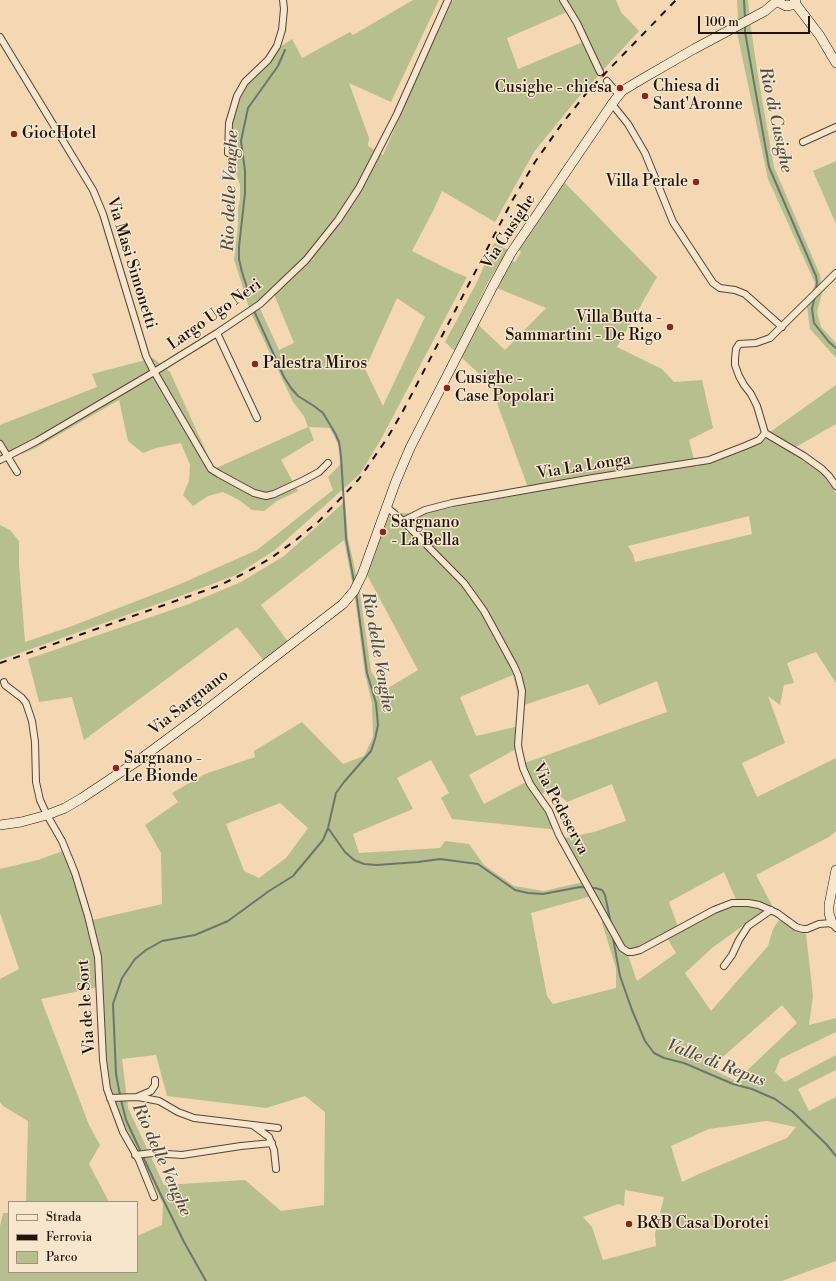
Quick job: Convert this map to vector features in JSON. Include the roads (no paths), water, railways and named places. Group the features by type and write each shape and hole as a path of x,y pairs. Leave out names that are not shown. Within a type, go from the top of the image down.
{"street":[{"path":"228,153 229,123 237,96 245,82 268,60 277,46 282,30 284,9 282,0"},
{"name":"Largo Ugo Neri","path":"0,460 37,441 217,333 260,304 306,260 350,203 373,162 397,114 448,0"},
{"path":"563,0 577,23 600,72"},
{"path":"778,0 786,6 792,5 795,1 820,36 836,63"},
{"name":"Via Cusighe","path":"367,564 386,508 410,448 493,286 511,253 612,104 622,91 765,10 778,0"},
{"name":"Via Masi Simonetti","path":"0,37 93,190 103,214 144,349 154,372 211,469 254,493 266,496 274,494 319,472 328,463"},
{"path":"607,81 619,96"},
{"path":"612,104 628,124 645,154 675,226 713,283 720,288 735,290 745,294 782,327"},
{"path":"803,142 836,127"},
{"path":"836,273 773,336 767,340 756,343 741,344 738,346 736,349 735,362 737,372 757,406 765,433 804,456 822,469 836,486"},
{"path":"217,333 257,418"},
{"name":"Via La Longa","path":"404,520 425,510 452,503 593,478 709,460 758,440 765,433"},
{"path":"0,444 17,472"},
{"name":"Via Pedeserva","path":"386,508 404,520 464,583 484,611 514,666 522,691 518,746 523,768 530,784 549,811 558,834 617,941 625,950 636,952 714,910 732,903 754,904 771,910 782,916 796,927 802,929 807,929 819,924 834,925"},
{"name":"Via Sargnano","path":"0,825 21,822 66,808 139,760 343,604 356,587 367,564"},
{"name":"Via de le Sort","path":"4,682 5,685 26,703 32,721 35,742 37,790 47,815 62,841 75,873 98,957 104,1076 110,1098 123,1132 137,1154 154,1197"},
{"path":"834,925 829,913 829,905 836,870"},
{"path":"724,966 732,955 748,926 771,910"},
{"path":"137,1097 151,1091 155,1085 155,1080"},
{"path":"110,1098 137,1097 159,1101 178,1112 194,1118 278,1128"},
{"path":"251,1124 269,1137 274,1150 276,1169"},
{"path":"137,1154 182,1155 241,1146 272,1144"}],"waterway":[{"name":"Rio di Cusighe","path":"744,0 745,18"},
{"name":"Rio di Cusighe","path":"745,24 745,32 769,167 816,276 816,290"},
{"name":"Rio delle Venghe","path":"249,294 239,259 245,193 245,171 241,141 248,108 278,66 285,50"},
{"name":"Rio di Cusighe","path":"815,296 812,309 814,323 829,342 836,348"},
{"name":"Rio delle Venghe","path":"255,313 284,377 291,388 298,396 323,413 339,442 346,538 354,582"},
{"name":"Rio delle Venghe","path":"120,1095 116,1074 113,1004 122,978 135,959 146,950 162,941 195,935 228,921 269,891 293,876 323,840 328,828 336,793 371,751 378,725 376,703 367,673 356,592"},
{"name":"Valle di Repus","path":"328,828 345,852 354,860 364,864 377,865 440,859 478,864 515,890 528,893 543,894 580,887 602,890 605,895 611,924"},
{"name":"Valle di Repus","path":"613,938 620,976 632,1010 645,1041 654,1053 664,1058 684,1063 733,1084 752,1089 775,1099 793,1112 827,1145 836,1156"},
{"name":"Rio delle Venghe","path":"121,1100 126,1120 159,1191 184,1242 206,1281"}],"tunnel":[{"path":"600,72 607,81"}],"railway":[{"path":"0,663 218,586 271,558 319,521 359,479 386,440 402,413 512,201 535,162 561,125 589,90 676,0"}],"place":[{"name":"Cusighe - chiesa","path":"620,88"},
{"name":"Chiesa di Sant'Aronne","path":"645,96"},
{"name":"GiocHotel","path":"14,134"},
{"name":"Villa Perale","path":"696,182"},
{"name":"Villa Butta - Sammartini - De Rigo","path":"670,327"},
{"name":"Palestra Miros","path":"255,364"},
{"name":"Cusighe - Case Popolari","path":"447,388"},
{"name":"Sargnano - La Bella","path":"383,532"},
{"name":"Sargnano - Le Bionde","path":"116,768"},
{"name":"B&B Casa Dorotei","path":"629,1224"}]}
